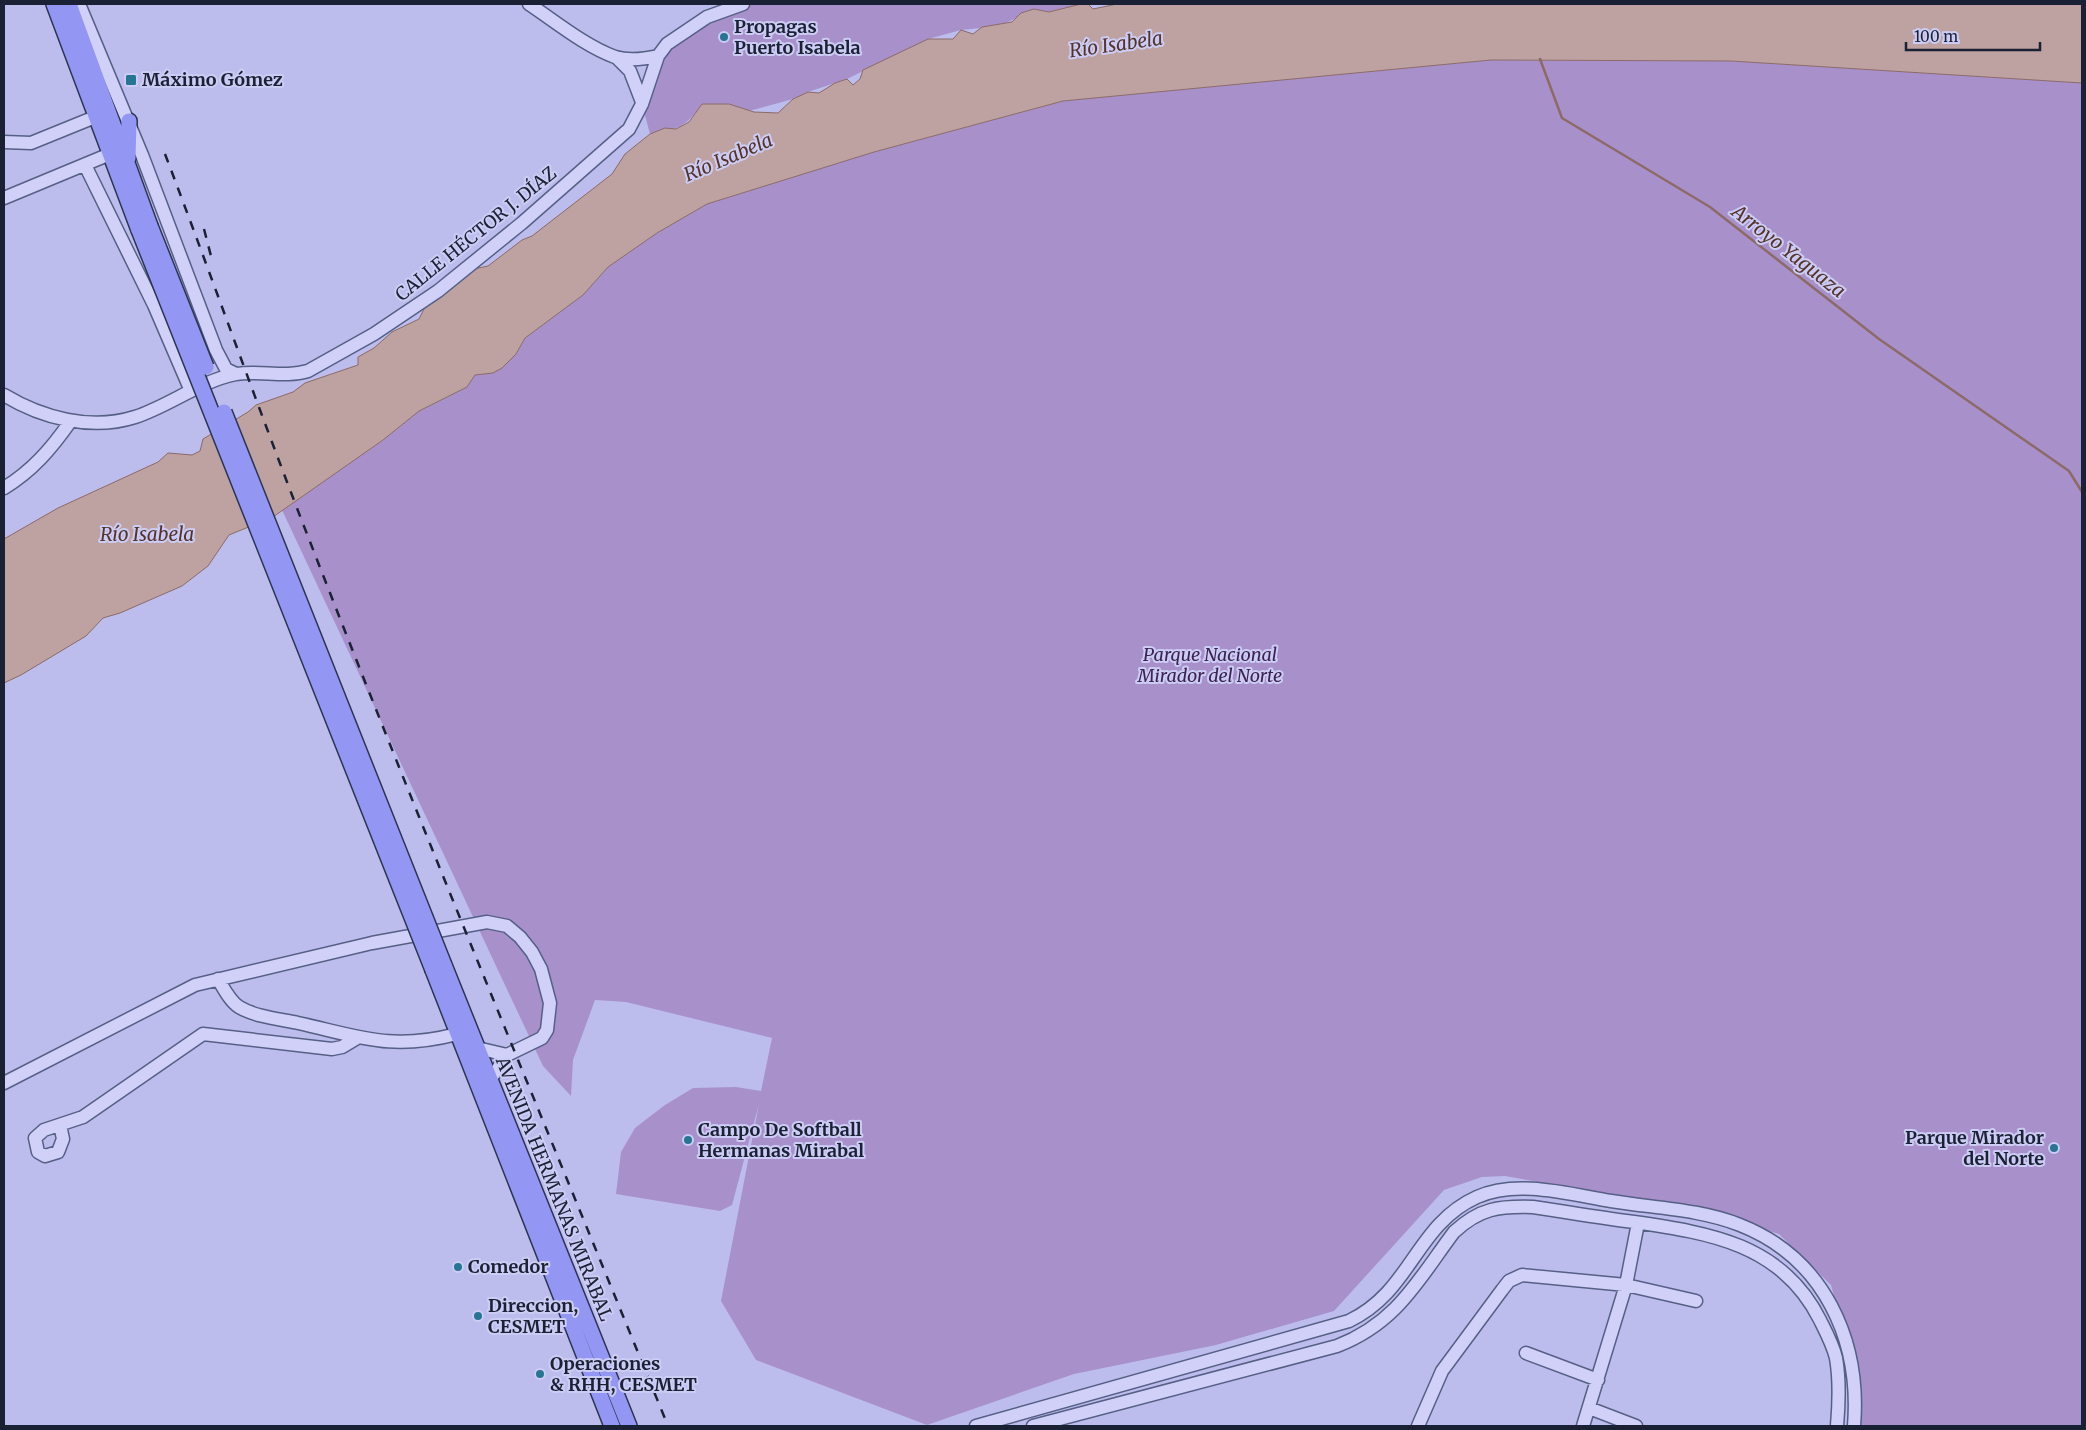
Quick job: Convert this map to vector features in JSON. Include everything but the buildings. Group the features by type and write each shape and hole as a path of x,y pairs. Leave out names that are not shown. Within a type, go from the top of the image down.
{"main road":[{"path":"54,4 110,154 144,228 438,968"},
{"path":"69,4 127,167 144,228"},
{"path":"74,4 77,25"},
{"path":"127,167 129,121"},
{"name":"AVENIDA HERMANAS MIRABAL","path":"438,968 456,1034 612,1426"},
{"name":"AVENIDA HERMANAS MIRABAL","path":"438,968 477,1048 629,1426"}],"street":[{"path":"79,4 129,121 216,350 226,369 236,374"},
{"path":"529,4 563,27 616,57 630,71 642,104"},
{"path":"707,17 708,4"},
{"name":"CALLE HÉCTOR J. DÍAZ","path":"4,395 70,422 110,422 135,417 190,390 236,374 297,374 308,371 398,318 438,291 550,198 629,129 642,104 658,56 679,34 707,17 743,4"},
{"path":"616,57 632,59 658,56"},
{"path":"4,142 31,143 96,117"},
{"path":"4,198 110,154"},
{"path":"85,165 154,305 190,390"},
{"path":"4,488 41,460 70,422"},
{"path":"4,1083 195,985 372,943 487,922 507,926 520,937 532,952 541,969 550,1003 547,1030 542,1038 507,1055 490,1080"},
{"path":"218,980 238,1006 256,1014 357,1038 401,1043 420,1042 456,1034"},
{"path":"60,1125 83,1117 203,1034 332,1049 342,1047 357,1038"},
{"path":"477,1048 507,1055"},
{"path":"976,1426 1349,1321 1367,1312 1380,1302 1392,1289 1432,1230 1461,1205 1486,1194 1510,1189 1529,1189 1706,1216 1740,1225 1787,1252 1809,1273 1829,1301 1840,1324 1853,1364 1856,1396 1854,1426"},
{"path":"1033,1426 1068,1422 1354,1340 1368,1332 1393,1312 1431,1266 1454,1232 1464,1223 1477,1214 1508,1206 1533,1207 1691,1230 1731,1241 1768,1259 1802,1292 1816,1312 1835,1356 1838,1382 1838,1426"},
{"path":"1583,1426 1626,1285 1638,1223"},
{"path":"1414,1257 1431,1266"},
{"path":"1418,1426 1439,1374 1509,1281 1522,1275 1626,1285 1696,1301"},
{"path":"1526,1353 1598,1380"},
{"path":"1056,1403 1068,1422"},
{"path":"1589,1408 1636,1426"}],"green space":[{"path":"743,4 1080,4 1049,12 1034,9 1000,26 961,30 928,39 847,79 793,99 749,111 729,104 702,104 691,118 680,126 668,131 650,134 642,104 658,56 707,17"},
{"name":"Parque Nacional Mirador del Norte","path":"1491,60 1731,61 2082,83 2082,1426 1856,1426 1855,1370 1831,1285 1779,1234 1701,1211 1505,1176 1482,1177 1444,1190 1334,1311 1216,1345 1074,1374 927,1425 756,1360 721,1301 759,1104 732,1205 720,1211 616,1194 621,1152 635,1128 665,1105 693,1088 736,1087 761,1091 772,1038 626,1002 595,1000 573,1060 571,1096 543,1066 282,510 383,440 419,411 468,385 475,375 516,354 525,338 583,295 608,267 657,233 707,204 874,152 1063,101"}],"water":[{"name":"Río Isabela","path":"1088,4 1093,9 1117,4 2082,4 2082,83 1731,61 1491,60 1063,101 874,152 707,204 657,233 608,267 583,295 525,338 516,354 502,368 493,373 475,375 467,387 419,411 383,440 273,517 229,535 208,566 182,586 120,613 103,618 86,636 21,675 4,683 4,539 58,508 158,462 168,453 192,455 200,451 203,439 248,412 256,405 293,392 305,383 358,365 358,357 374,348 392,332 419,319 429,299 469,270 488,266 522,240 532,236 612,174 625,154 650,134 665,128 676,129 689,122 702,104 729,104 754,112 778,113 793,99 808,92 819,93 835,83 847,79 853,85 860,79 863,70 928,39 953,39 961,30 973,34 982,27 1012,22 1021,13 1034,9 1049,12"}],"waterway":[{"name":"Arroyo Yaguaza","path":"1540,59 1562,118 1710,207 1879,339 2069,471 2082,492"}],"railway":[{"path":"165,154 289,487 351,646 440,869 668,1426"},
{"path":"204,229 212,260"}],"place":[{"name":"Propagas Puerto Isabela","path":"724,37"},
{"name":"Máximo Gómez","path":"131,80"},
{"name":"Campo De Softball Hermanas Mirabal","path":"688,1140"},
{"name":"Parque Mirador del Norte","path":"2054,1148"},
{"name":"Comedor","path":"458,1267"},
{"name":"Direccion, CESMET","path":"478,1316"},
{"name":"Operaciones & RHH, CESMET","path":"540,1374"}]}
